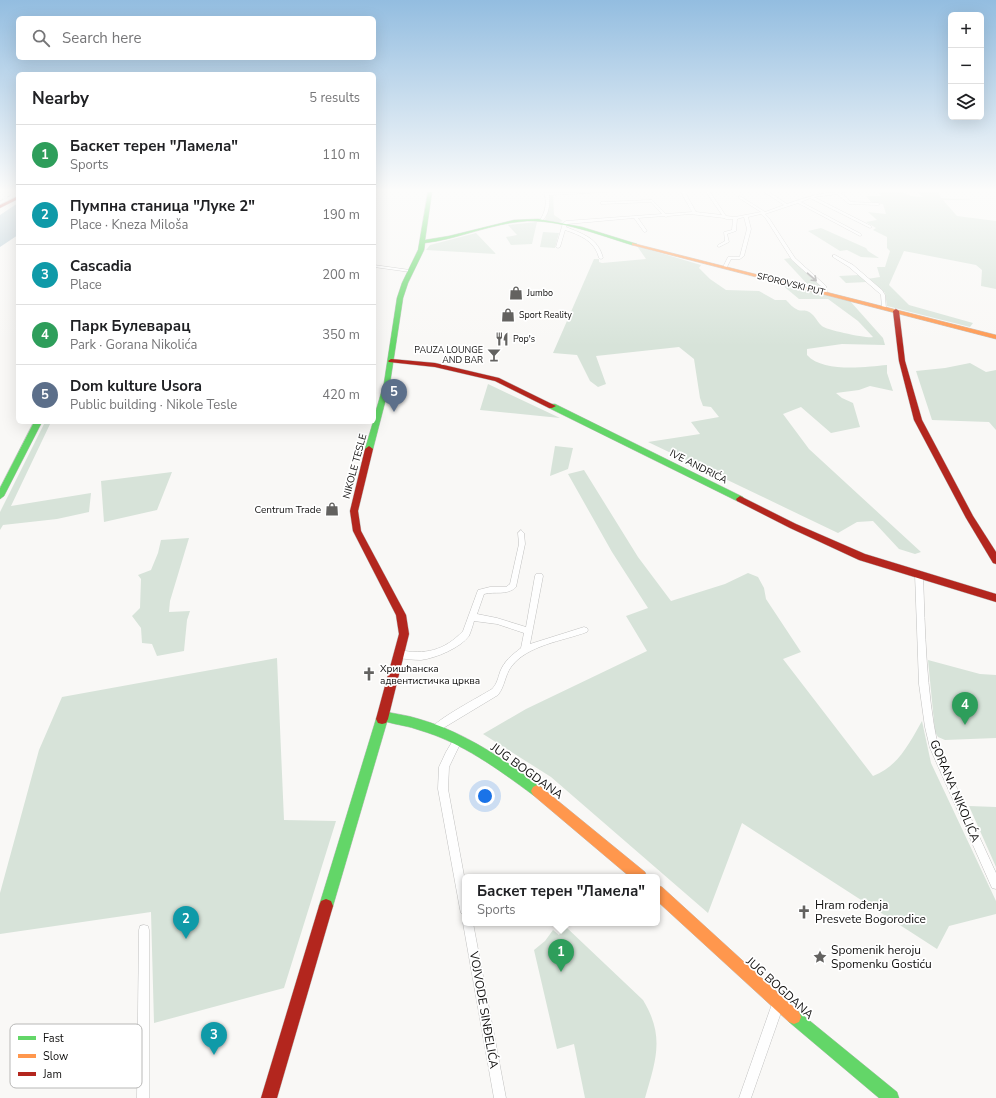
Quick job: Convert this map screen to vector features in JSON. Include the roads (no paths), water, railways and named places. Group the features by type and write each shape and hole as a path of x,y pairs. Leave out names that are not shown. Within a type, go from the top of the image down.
{"street":[{"name":"NIKOLE TESLE","path":"376,424 391,361 398,304 404,283 421,250 422,243"},
{"path":"595,243 599,249 602,258"},
{"name":"SFOROVSKI PUT","path":"632,243 996,337"},
{"path":"719,246 725,243"},
{"path":"725,267 729,258 740,258 742,256 745,243"},
{"path":"783,243 793,259 824,287 825,293"},
{"path":"834,256 851,266 880,291 883,295 884,308"},
{"path":"376,266 410,271"},
{"path":"896,311 902,361 918,420 970,518 996,560"},
{"name":"IVE ANDRIĆA","path":"391,361 442,367 486,376 506,383 793,526 862,558 996,598"},
{"path":"0,496 37,424"},
{"name":"NIKOLE TESLE","path":"269,1098 382,716 404,634 404,622 362,541 354,520 355,503 376,424"},
{"path":"399,654 426,656 454,644 466,633 481,592 489,588 505,590 512,588 522,544 521,533"},
{"name":"GORANA NIKOLIĆA","path":"919,574 922,667 934,748 996,884"},
{"path":"525,650 539,576"},
{"path":"472,617 497,620 528,631"},
{"path":"435,729 495,692 499,688 508,665 519,653 584,630"},
{"name":"JUG BOGDANA","path":"382,716 404,719 435,729 488,757 525,783 636,874"},
{"path":"458,740 444,767 443,788 462,892"},
{"name":"JUG BOGDANA","path":"660,895 778,1004 891,1098"},
{"name":"VOJVODE SINĐELIĆA","path":"469,926 500,1098"},
{"path":"143,1098 144,930"},
{"path":"745,1098 778,1004"}],"water":[{"path":"0,243 6,243 0,247"}],"place":[{"name":"Jumbo","path":"516,293"},
{"name":"Sport Reality","path":"508,315"},
{"name":"Pop's","path":"502,339"},
{"name":"PAUZA LOUNGE AND BAR","path":"494,355"},
{"name":"Dom kulture Usora","path":"394,412"},
{"name":"Centrum Trade","path":"332,509"},
{"name":"Хришћанска адвентистичка црква","path":"369,674"},
{"name":"Парк Булеварац","path":"965,725"},
{"name":"Hram rođenja Presvete Bogorodice","path":"804,912"},
{"name":"Пумпна станица \"Луке 2\"","path":"186,939"},
{"name":"Spomenik heroju Spomenku Gostiću","path":"820,957"},
{"name":"Баскет терен \"Ламела\"","path":"561,972"},
{"name":"Cascadia","path":"214,1055"}]}
